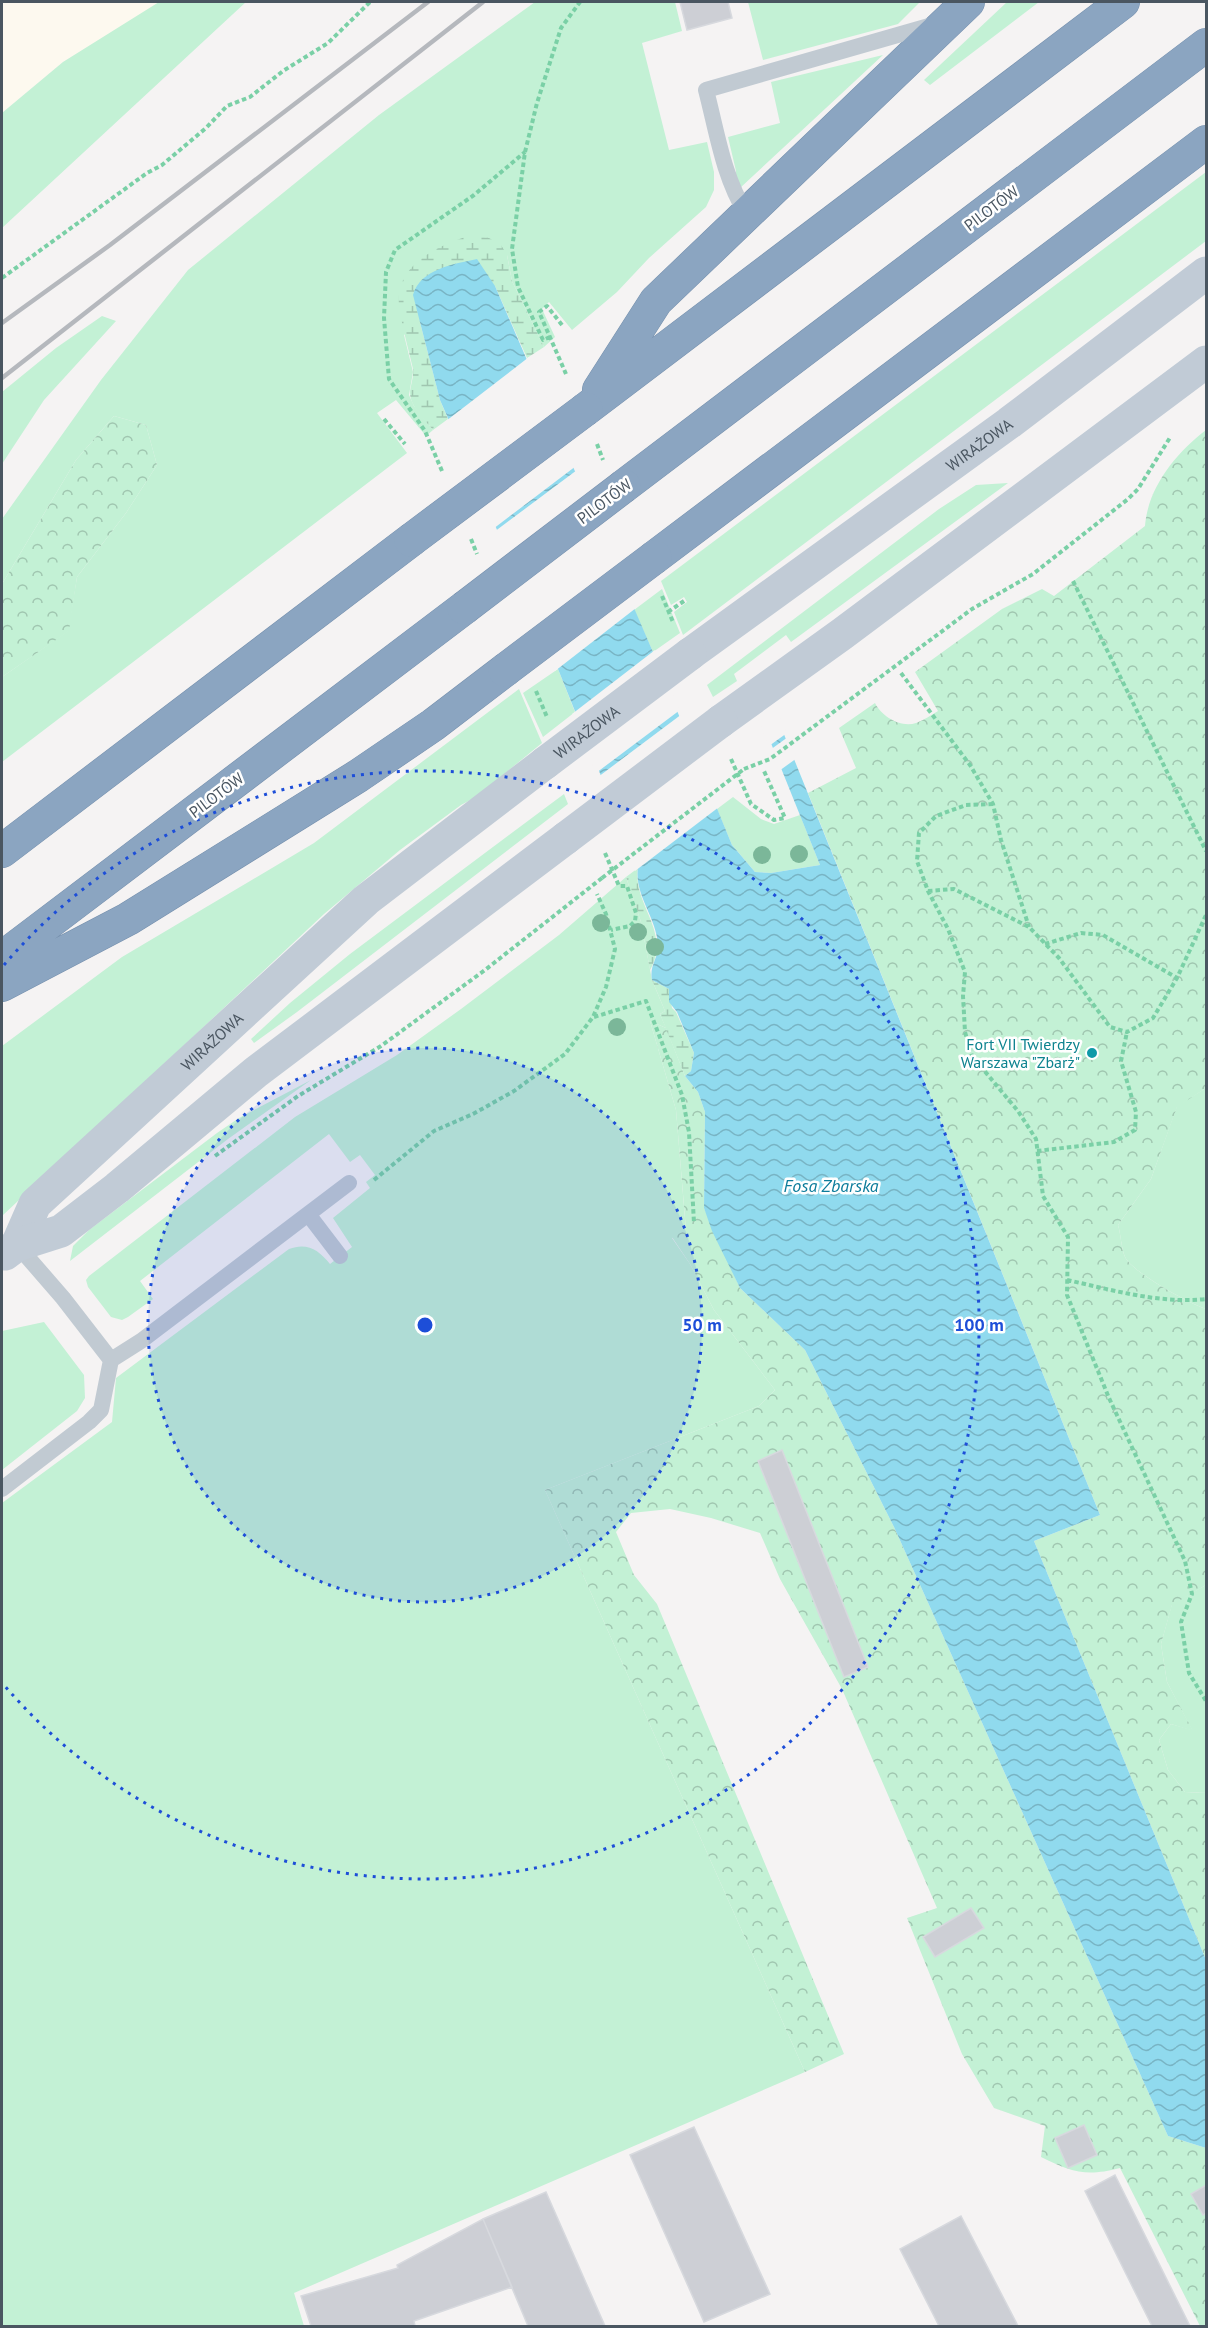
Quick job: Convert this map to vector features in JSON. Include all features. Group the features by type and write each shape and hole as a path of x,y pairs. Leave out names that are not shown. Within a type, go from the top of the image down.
{"highway":[{"path":"2,851 1123,2"},
{"path":"586,409 656,301 958,11"},
{"name":"PILOTÓW","path":"2,958 1206,45"},
{"path":"2,985 128,919 358,776 433,725 1206,142"}],"street":[{"name":"WIRAŻOWA","path":"9,1251 35,1204 340,923 425,853 690,654 1009,423 1206,273"},
{"path":"9,1251 61,1231 266,1065 734,712 1206,362"}],"lane":[{"path":"746,213 734,194 726,172 706,90 958,11"},
{"path":"2,1489 101,1410 111,1360 150,1334 349,1183"},
{"path":"308,1214 340,1256"},
{"path":"9,1251 111,1360"}],"path":[{"path":"2,278 147,173 162,165 206,128 227,106 250,96 283,71 328,44 370,2"},
{"path":"562,325 547,306 540,312 550,337 543,340 518,287 512,249 525,152 537,103 561,28 580,2"},
{"path":"384,419 405,444"},
{"path":"206,1163 298,1096 381,1046 486,970 744,769 770,759 972,609 1033,574 1128,499 1138,489 1169,437 1178,430"},
{"path":"1073,581 1206,851"},
{"path":"668,612 684,601"},
{"path":"901,673 970,765 993,804 1001,840 1029,927"},
{"path":"746,795 751,804 765,816 774,820 785,818 764,771"},
{"path":"993,804 966,805 936,816 919,833 917,861 928,891 948,929 965,972 963,996 965,1032 972,1056 1018,1112 1035,1139 1042,1196 1068,1237 1067,1295 1109,1398 1185,1561 1192,1594 1181,1622 1189,1672 1206,1701"},
{"path":"611,930 630,926 635,921 636,913 627,886 619,886"},
{"path":"928,891 954,889 1029,927 1059,958 1110,1027 1127,1032 1153,1018 1177,978 1206,915"},
{"path":"370,1183 434,1131 473,1114 514,1091 565,1054 593,1017 606,987 615,949 611,930 597,894"},
{"path":"1045,944 1081,933 1103,936 1177,978"},
{"path":"593,1017 646,1001 681,1095 689,1132 694,1223"},
{"path":"1037,1151 1114,1142 1135,1130 1136,1112 1121,1061 1127,1032"},
{"path":"1067,1280 1143,1296 1189,1300 1206,1299"}],"shaded area":[{"path":"2,2 161,2 63,62 2,113"}],"green space":[{"path":"159,2 246,2 2,228 2,113 63,62"},
{"path":"535,2 675,2 682,31 642,43 669,150 707,142 714,172 714,190 706,207 649,258 617,292 572,330 549,302 542,309 555,337 544,347 512,281 507,255 404,335 413,372 409,395 414,406 433,430 426,436 396,400 377,413 407,453 2,762 2,677 68,631 77,577 126,513 157,465 146,425 114,416 76,460 2,584 2,519 101,380 188,270 379,115"},
{"path":"748,2 920,2 898,24 763,60"},
{"path":"1007,2 1039,2 930,85 924,80"},
{"path":"883,55 740,188 736,185 736,171 728,137 780,123 771,82"},
{"path":"1206,172 1206,241 683,635 674,612 687,602 684,597 671,605 661,581"},
{"path":"472,235 489,238 501,245 507,255 512,281 544,347 527,358 495,286 423,280 416,285 413,295 440,400 448,419 433,430 418,412 410,397 413,369 400,313 400,291 404,278 422,258 446,244"},
{"path":"102,316 116,321 44,400 2,464 2,392 56,348"},
{"path":"114,416 146,425 157,465 126,513 77,577 69,631 2,677 2,584 76,460"},
{"path":"1206,430 1206,1088 1177,1107 1151,1179 1118,1225 1125,1257 1138,1271 1162,1287 1206,1309 1206,1585 1172,1605 1161,1644 1167,1682 1193,1731 1171,1724 1159,1740 1168,1770 1185,1792 1206,1793 1206,1960 1034,1541 1100,1515 808,793 856,768 839,728 875,703 887,717 904,724 916,723 938,711 915,672 1002,609 1042,589 1054,596 1145,526 1152,498 1165,472 1184,449"},
{"path":"1008,483 791,642 786,635 734,674 737,681 713,697 707,685 939,509 976,485"},
{"path":"662,589 680,633 653,652 634,610"},
{"path":"558,669 575,712 543,737 523,693"},
{"path":"519,689 542,743 476,797 461,805 400,850 324,914 2,1216 2,1046 122,957 314,843"},
{"path":"564,794 568,804 254,1043 251,1039 290,1003 350,954"},
{"path":"733,797 761,819 774,824 800,815 820,865 771,873 755,872 732,845 717,809"},
{"path":"638,868 640,894 657,943 656,956 650,970 641,922 626,877"},
{"path":"626,877 641,922 652,980 665,1011 660,1014 666,1028 650,1021 676,1110 686,1231 672,1238 690,1264 714,1310 775,1390 759,1406 545,1490 805,2072 294,2293 304,2326 2,2326 2,1503 112,1422 116,1378 289,1249 307,1247 321,1255 330,1264 352,1247 333,1218 370,1188 366,1182 375,1175 360,1155 350,1162 329,1134 140,1281 153,1299 128,1317 122,1320 111,1317 88,1287 86,1280 295,1117 397,1055 461,1009 559,935"},
{"path":"652,980 669,989 672,1008 676,1012 694,1053 691,1071 685,1076 660,1014 665,1011"},
{"path":"650,1021 666,1028 685,1076 698,1092 705,1112 704,1208 740,1288 805,1350 894,1527 1168,2136 1206,2148 1206,2326 1200,2326 1120,2168 1098,2172 1079,2172 1041,2157 1045,2126 994,2108 962,2054 907,1918 937,1908 842,1689 780,1579 760,1533 711,1518 670,1509 631,1513 616,1532 634,1575 657,1604 844,2054 805,2072 545,1490 759,1406 775,1390 714,1310 690,1264 672,1237 686,1230 676,1110"},
{"path":"311,1080 228,1139 70,1261 73,1246 89,1230 217,1133 239,1118"},
{"path":"1206,1088 1206,1309 1162,1287 1138,1271 1125,1257 1118,1225 1151,1179 1177,1106"},
{"path":"44,1322 84,1375 85,1398 77,1411 2,1470 2,1331"},
{"path":"1206,1585 1206,1793 1185,1792 1168,1770 1159,1740 1171,1724 1192,1730 1167,1682 1161,1644 1172,1604"}],"water":[{"name":"Fosa Zbarska","path":"477,259 495,286 653,652 732,845 755,872 771,873 820,865 748,686 762,680 1100,1515 1034,1541 1206,1960 1206,2148 1168,2136 894,1527 805,1350 740,1288 712,1231 704,1208 705,1112 698,1092 685,1076 691,1071 694,1053 677,1012 669,1002 669,989 652,980 651,975 658,944 639,887 638,868 558,669 440,400 413,295 417,286 430,274 448,266"}],"pier":[{"path":"529,357 576,466 493,529 446,421"},
{"path":"577,470 636,608 555,671 494,532"},
{"path":"655,650 680,710 596,773 572,714"},
{"path":"764,678 787,733 769,746 745,687"},
{"path":"682,714 719,807 635,871 598,777"},
{"path":"788,737 797,758 779,771 770,750"}],"building":[{"path":"680,2 728,2 732,18 687,30"},
{"path":"782,1450 868,1667 844,1677 758,1461"},
{"path":"971,1908 984,1928 935,1957 923,1937"},
{"path":"1084,2125 1097,2155 1068,2168 1055,2138"},
{"path":"694,2127 770,2294 704,2322 630,2155"},
{"path":"1115,2175 1190,2326 1152,2326 1129,2280 1085,2191"},
{"path":"1206,2185 1206,2213 1203,2215 1191,2194"},
{"path":"546,2192 605,2326 528,2326 483,2219"},
{"path":"961,2216 1018,2326 939,2326 900,2249"},
{"path":"483,2219 512,2287 414,2321 415,2326 311,2326 301,2296 398,2268 397,2265"}],"railway":[{"path":"2,323 110,245 428,2"},
{"path":"2,378 483,2"}],"place":[{"name":"Fort VII Twierdzy Warszawa \"Zbarż\"","path":"1092,1053"}]}
